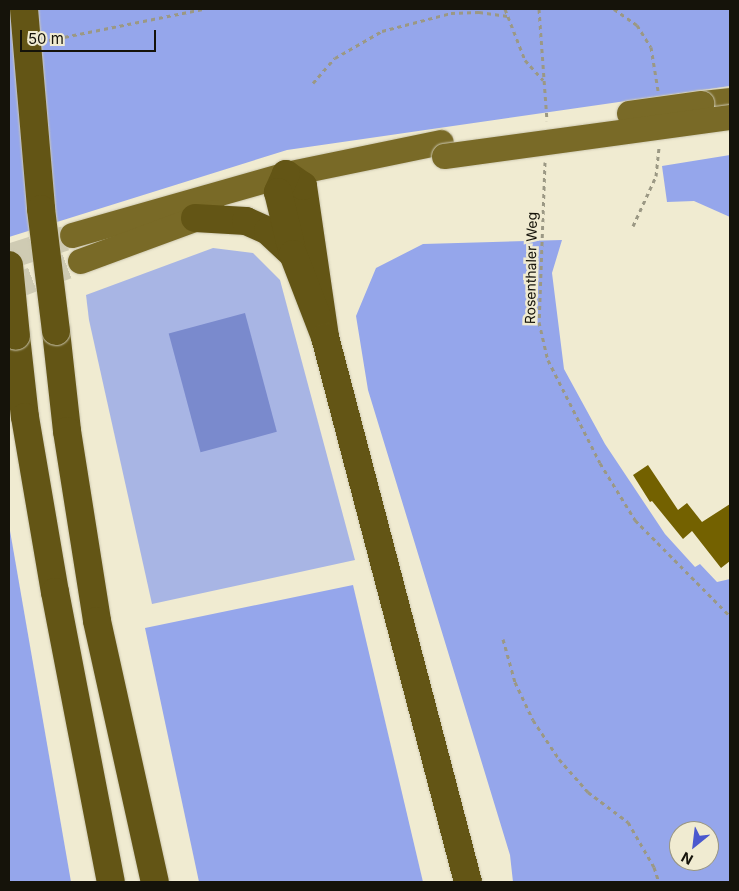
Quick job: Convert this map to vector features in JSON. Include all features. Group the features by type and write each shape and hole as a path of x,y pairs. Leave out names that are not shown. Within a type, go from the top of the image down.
{"highway":[{"path":"24,9 41,208 67,431 97,621 155,882"},
{"path":"289,184 293,254 325,338"},
{"path":"289,184 325,338 468,882"},
{"path":"195,218 246,221 268,231 293,254"},
{"path":"9,265 25,417 55,592 111,882"}],"main road":[{"path":"72,235 442,149 730,100"},
{"path":"442,149 730,117"},
{"path":"80,261 289,184"}],"path":[{"path":"48,40 203,9"},
{"path":"505,9 525,60 544,80"},
{"path":"540,9 547,126"},
{"path":"313,84 335,58 382,31 451,13 479,12 508,16"},
{"name":"Rosenthaler Weg","path":"546,155 539,322 548,360 600,463 635,520 730,616"},
{"path":"503,639 515,682 533,720 558,759 588,792 628,822 654,867 659,882"}],"shaded area":[{"path":"9,9 730,9 730,86 287,150 9,237"},
{"path":"730,155 730,217 694,201 667,202 662,166"},
{"path":"562,240 552,273 564,369 605,444 665,534 695,567 700,564 717,582 730,579 730,882 513,882 510,855 368,390 356,316 376,268 423,244"},
{"path":"213,248 253,253 280,280 355,560 152,604 89,320 86,295"},
{"path":"245,313 277,432 201,452 169,333"},
{"path":"9,525 71,882 9,882"},
{"path":"353,585 423,882 199,882 145,628"}],"building":[{"path":"648,465 678,510 687,503 702,522 730,504 730,561 721,568 692,531 683,539 652,501 650,502 633,475"}],"tunnel":[{"path":"9,256 65,238"},
{"path":"9,288 80,261"}]}
